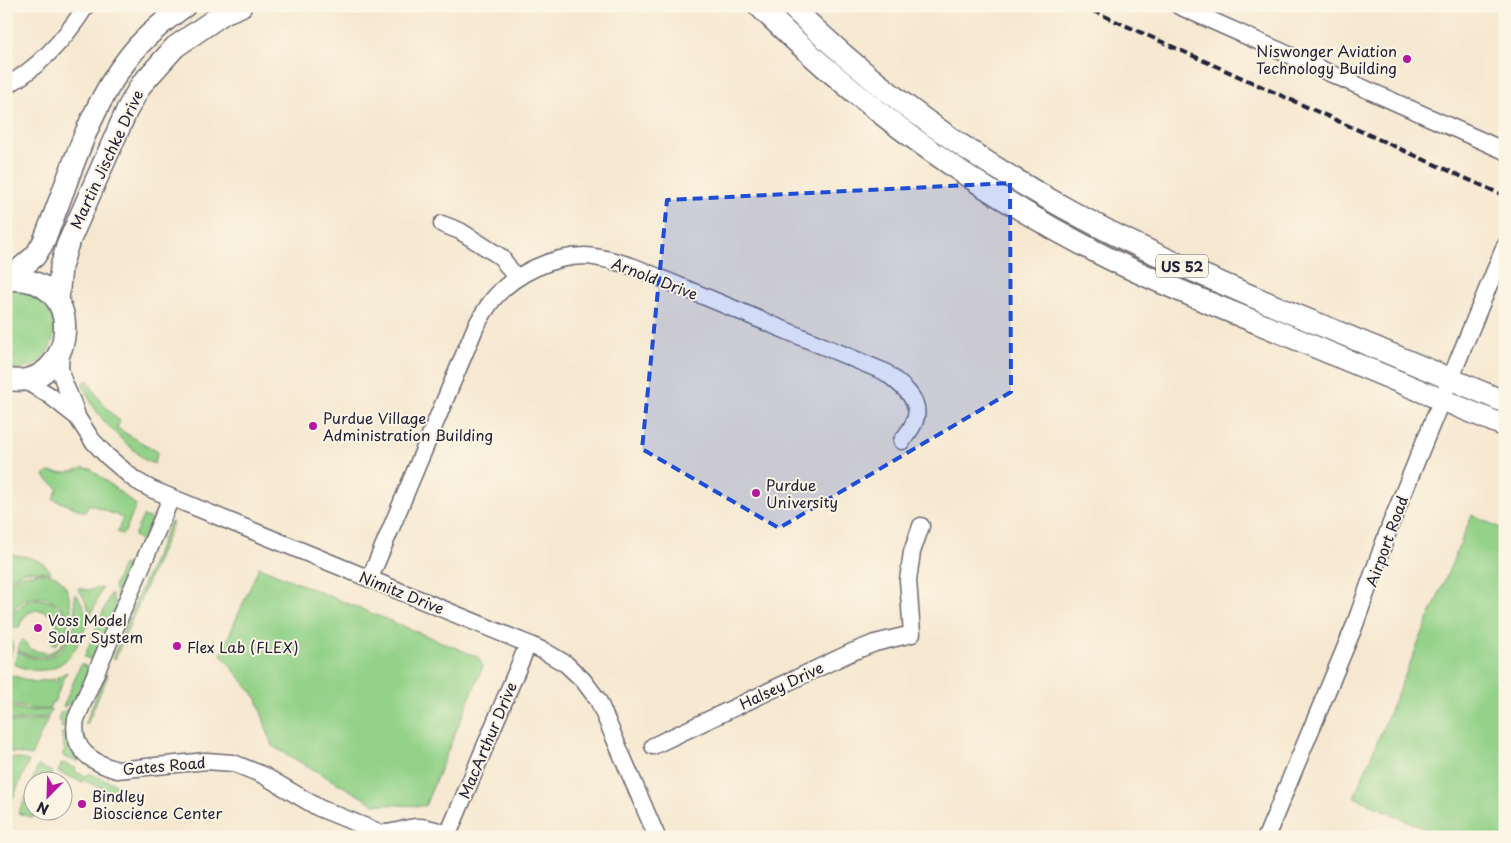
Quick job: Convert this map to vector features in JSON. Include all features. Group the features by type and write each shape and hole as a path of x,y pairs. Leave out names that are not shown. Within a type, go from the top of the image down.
{"main road":[{"name":"Martin Jischke Drive","path":"7,280 35,256 43,243 77,155 112,80 130,56 153,31 185,6"},
{"name":"Martin Jischke Drive","path":"62,348 65,338 64,320 58,300 61,267 67,246 127,110 141,85 174,47 224,13 241,6"},
{"name":"US 52","path":"759,6 830,72 917,141 960,172 1050,227 1146,276 1505,426"},
{"name":"US 52","path":"791,6 844,54 929,122 1014,179 1063,208 1164,258 1505,402"},
{"path":"7,280 29,280 40,285 58,300"},
{"path":"12,380 44,371 57,358 62,348"}],"street":[{"path":"6,86 26,73 53,50 86,6"},
{"path":"1179,6 1505,150"},
{"path":"442,224 460,231 501,257 516,278"},
{"name":"Airport Road","path":"1266,837 1354,627 1391,523 1505,246"},
{"name":"Arnold Drive","path":"370,578 476,326 496,295 516,278 542,265 563,259 585,256 611,260 645,271 885,372 907,390 914,403 917,415 902,441"},
{"name":"Nimitz Drive","path":"62,348 60,369 77,417"},
{"name":"Nimitz Drive","path":"12,380 49,396 77,417 92,440 120,468 140,483 170,498 528,644 566,664 584,680 598,700 657,837"},
{"name":"Gates Road","path":"170,498 76,718 75,726 80,748 88,757 104,766 117,770 206,761 233,763 263,775 319,808 381,833 390,833 416,827 431,829 447,836"},
{"name":"Halsey Drive","path":"653,746 852,652 875,643 912,634 908,580 912,552 921,526"},
{"name":"MacArthur Drive","path":"447,836 528,644"}],"highlighted area":[{"path":"1010,183 1011,392 779,528 642,449 667,200"}],"green space":[{"path":"6,289 33,293 50,310 53,320 53,339 50,349 36,364 22,369 6,369"},
{"path":"88,380 94,392 120,421 117,428 158,452 154,464 146,461 105,422 92,404 83,386 83,383"},
{"path":"83,468 91,469 136,505 125,532 122,534 117,532 123,518 89,504 85,512 53,499 58,488 44,476 48,472 66,473"},
{"path":"1472,515 1505,530 1505,837 1443,837 1354,797"},
{"path":"143,516 152,519 145,536 140,540 134,536"},
{"path":"170,522 173,523 115,659 112,658"},
{"path":"7,554 25,556 37,560 43,563 51,572 26,571 6,580"},
{"path":"123,565 128,567 130,572 118,599 114,586"},
{"path":"259,567 478,657 483,666 425,806 374,804 272,746 257,699 221,654"},
{"path":"37,573 53,575 61,580 67,589 71,615 68,617 61,607 53,601 33,598 24,601 16,607 10,616 8,628 6,628 6,583 19,576"},
{"path":"78,588 88,590 102,588 91,615 84,598"},
{"path":"111,593 116,606 93,660 84,657"},
{"path":"76,594 84,609 87,621 70,656 62,663 45,670 35,670 14,664 18,651 31,657 44,658 56,654 61,649 76,623 74,595"},
{"path":"37,599 50,602 62,609 68,620 65,633 54,645 52,643 56,633 56,624 53,617 46,612 39,610 31,612 24,617 19,628 9,628 14,612 26,602"},
{"path":"6,633 9,633 13,647 9,661 6,658"},
{"path":"22,639 31,649 49,653 59,647 66,639 57,651 38,657 18,650"},
{"path":"81,664 90,668 77,701 63,707"},
{"path":"67,672 49,709 30,709 6,703 6,691 11,675 34,682 55,679 54,682 56,683 58,679 56,678"},
{"path":"105,674 108,675 87,724 85,724"},
{"path":"6,705 28,711 51,710 49,716 28,720 6,720"},
{"path":"75,706 68,727 61,728 62,721 58,721 60,713"},
{"path":"48,718 31,756 6,751 6,722 27,722"},
{"path":"61,733 67,734 68,741 79,762 64,757 62,753 65,752"},
{"path":"6,756 29,761 25,770 22,770 22,777 6,814"},
{"path":"62,763 76,768 75,772 87,776 89,773 123,787 121,797 83,780 82,782 72,778 72,770 59,770"},
{"path":"38,766 47,770 37,770"},
{"path":"22,805 22,814 18,813"}],"railway":[{"path":"1082,6 1505,196"}],"place":[{"name":"Niswonger Aviation Technology Building","path":"1407,59"},
{"name":"Purdue Village Administration Building","path":"313,426"},
{"name":"Purdue University","path":"756,493"},
{"name":"Voss Model Solar System","path":"38,628"},
{"name":"Flex Lab (FLEX)","path":"177,646"},
{"name":"Bindley Bioscience Center","path":"82,804"}]}
